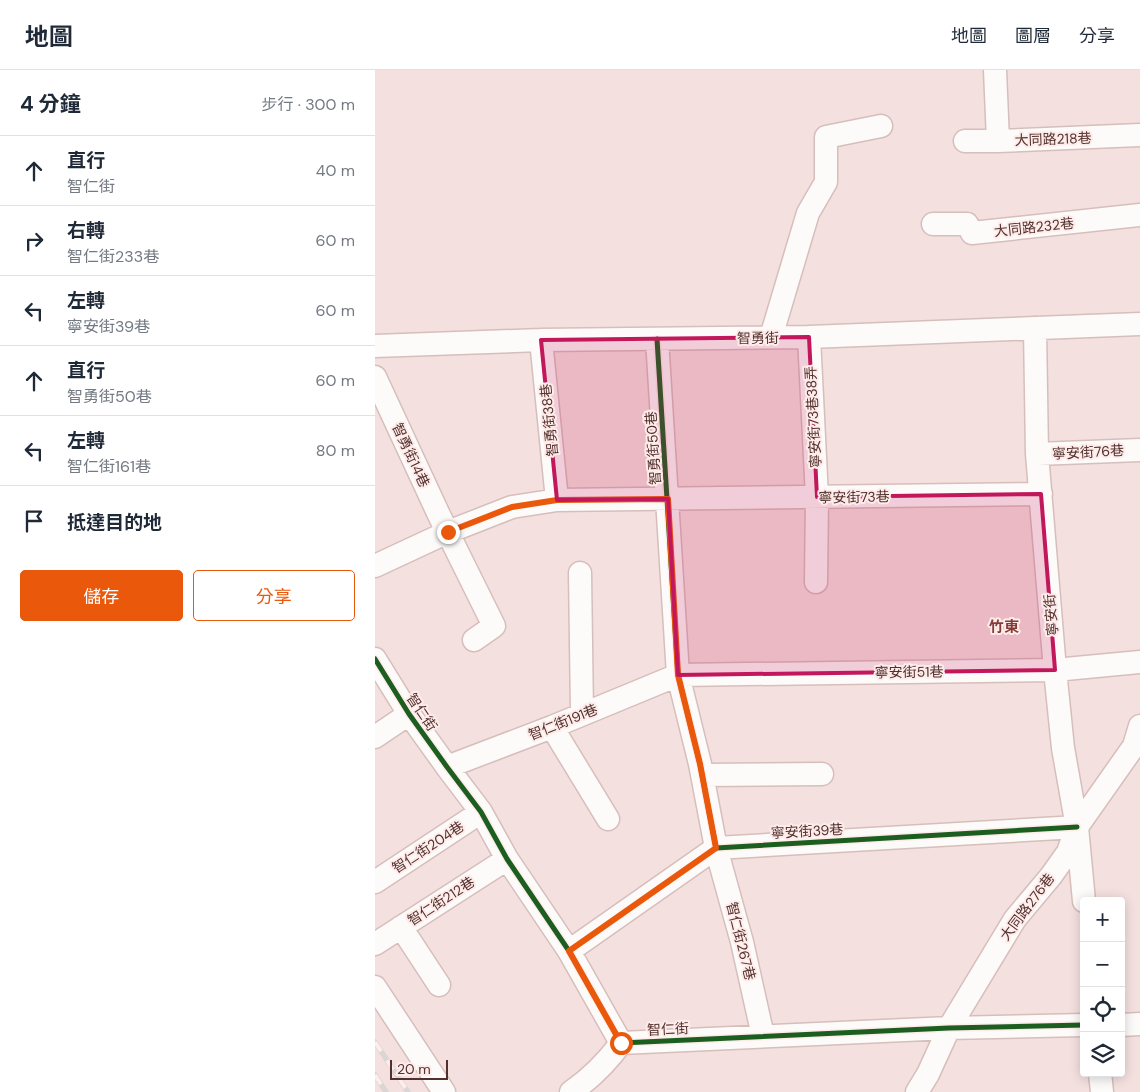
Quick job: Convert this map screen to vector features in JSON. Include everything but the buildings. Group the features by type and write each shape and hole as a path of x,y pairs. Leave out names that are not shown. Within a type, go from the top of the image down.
{"street":[{"path":"995,70 998,141"},
{"path":"771,337 808,213 826,182 826,137 881,126"},
{"name":"大同路218巷","path":"965,141 1140,135"},
{"name":"大同路232巷","path":"933,224 967,224 972,233 1140,215"},
{"name":"智勇街","path":"375,346 541,340 809,337 1140,324"},
{"name":"寧安街","path":"1035,328 1037,454 1055,670 1063,748 1077,827 1084,897"},
{"name":"寧安街73巷38弄","path":"809,337 817,498 816,582"},
{"name":"智勇街50巷","path":"657,339 678,675"},
{"name":"智勇街38巷","path":"541,340 557,500"},
{"name":"智勇街14巷","path":"375,377 494,626 474,640"},
{"name":"寧安街76巷","path":"1037,454 1140,450"},
{"name":"寧安街73巷","path":"375,566 448,532 512,507 557,500 1041,494"},
{"path":"580,573 582,714"},
{"name":"智仁街","path":"375,659 409,714 481,812 507,859 569,951 621,1043 949,1028 1080,1026"},
{"name":"寧安街51巷","path":"678,675 1055,670 1140,662"},
{"path":"569,951 716,848 702,775 678,675"},
{"name":"智仁街191巷","path":"447,767 553,727 678,675"},
{"path":"375,737 409,714"},
{"name":"大同路276巷","path":"917,1092 928,1074 949,1028 1015,919 1051,876 1068,852 1077,827 1134,746 1140,726"},
{"path":"553,727 608,819"},
{"path":"702,775 822,774"},
{"name":"智仁街204巷","path":"375,882 481,812"},
{"name":"寧安街39巷","path":"716,848 1077,827"},
{"name":"智仁街267巷","path":"716,848 742,942 763,1036"},
{"name":"智仁街212巷","path":"375,944 507,859"},
{"path":"401,927 439,985"},
{"path":"375,987 444,1092"},
{"path":"1125,1025 1140,1024"},
{"path":"571,1092 609,1059 621,1043"},
{"path":"1101,1077 1102,1092"}],"highlighted area":[{"path":"809,337 817,497 1041,494 1055,670 678,675 668,499 557,500 541,340"}],"railway":[{"path":"375,1042 408,1092"},
{"path":"375,1075 386,1092"}],"cycle path":[{"path":"657,339 678,675 700,764 716,848 1077,827"},
{"path":"375,659 409,714 481,812 507,859 569,951 621,1043 949,1028 1080,1025"}],"district":[{"name":"竹東","path":"1004,627"}],"route":[{"path":"448,532 512,507 557,500 668,499 678,675 700,764 716,848 569,951 621,1043"}]}
